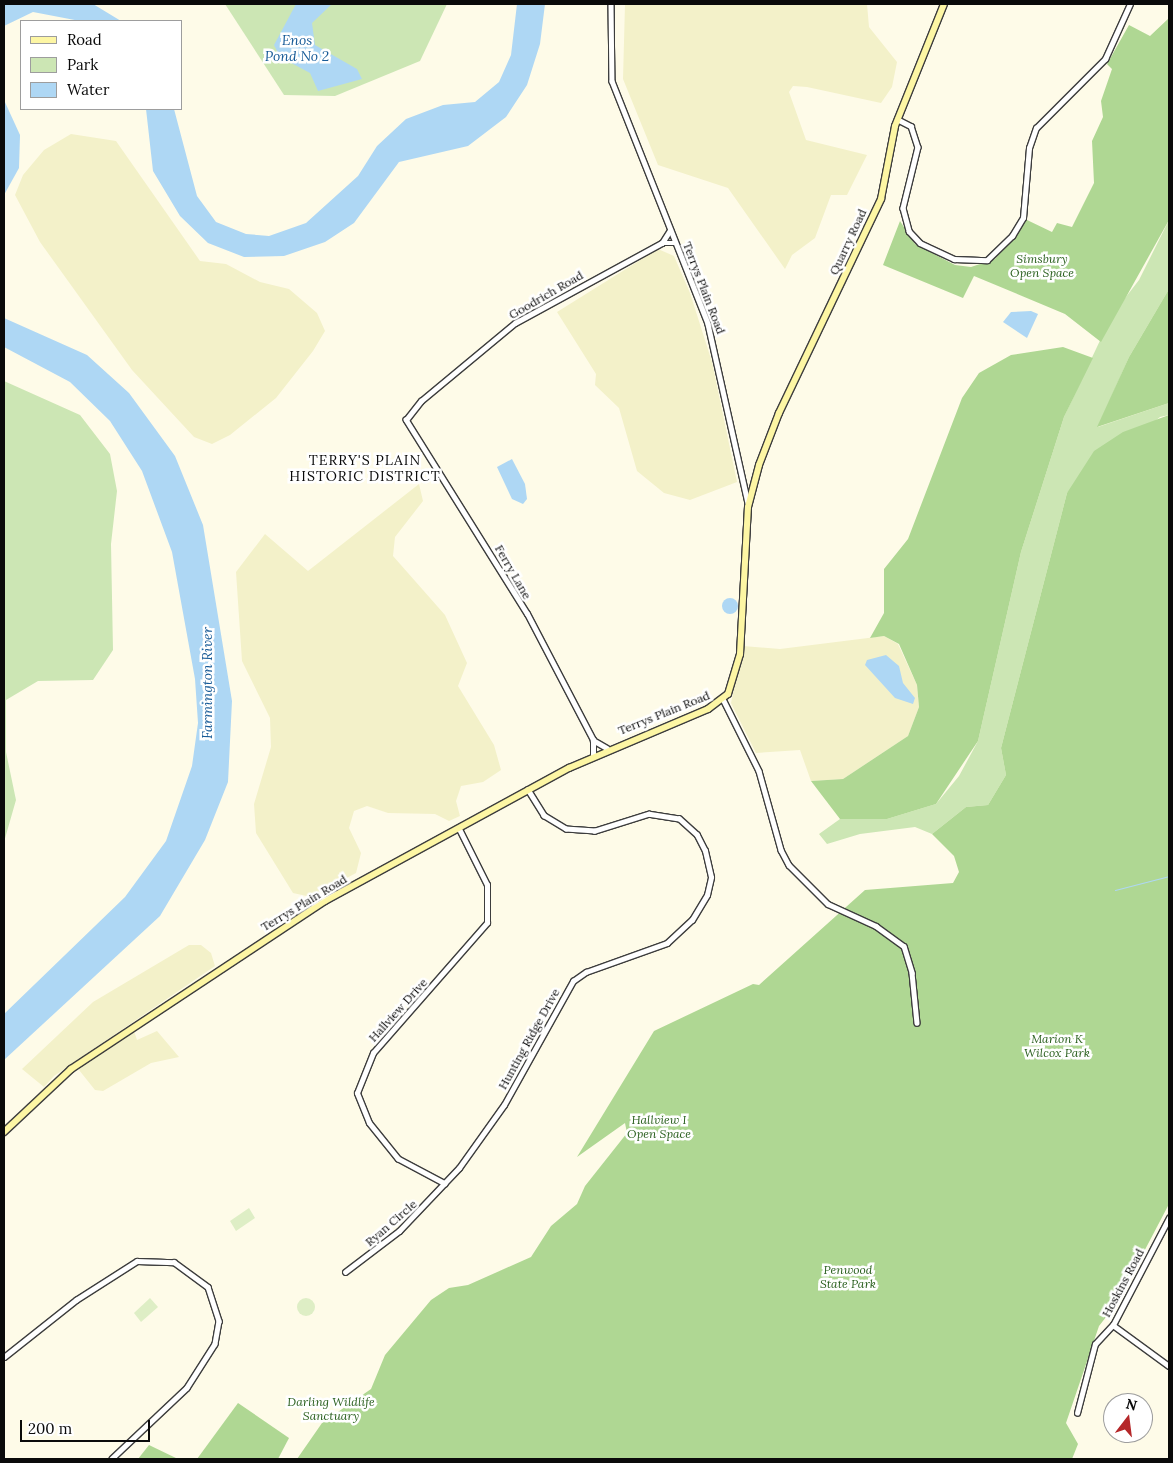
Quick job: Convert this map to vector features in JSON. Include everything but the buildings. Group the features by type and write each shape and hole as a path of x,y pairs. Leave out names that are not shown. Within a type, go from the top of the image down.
{"street":[{"name":"Terrys Plain Road","path":"4,1132 70,1069 325,901 607,748 723,700 734,681 740,654 748,507 744,484 708,324 612,81 611,4"},
{"name":"Quarry Road","path":"748,507 779,414 881,199 897,119 944,4"},
{"path":"897,119 911,126 918,142 903,208 909,231 920,243 954,259 987,260 1012,236 1022,218 1029,148 1036,128 1105,59 1130,4"},
{"name":"Goodrich Road","path":"662,243 670,230"},
{"name":"Goodrich Road","path":"406,420 421,401 515,323 662,243 676,243"},
{"name":"Ferry Lane","path":"406,420 505,576 593,740 593,756"},
{"path":"744,484 754,485"},
{"path":"723,700 759,770 789,865 828,904 876,926 904,946 911,965 917,1023"},
{"path":"593,740 607,748"},
{"name":"Hunting Ridge Drive","path":"445,1184 496,1119 573,981 586,972 636,957 671,940 692,920 710,886 701,842 678,819 649,814 595,831 566,829 544,816 528,790"},
{"name":"Hallview Drive","path":"445,1184 398,1159 368,1122 356,1093 373,1053 487,923 487,885 459,829"},
{"name":"Ryan Circle","path":"345,1272 399,1231 445,1184"},
{"name":"Hoskins Road","path":"1077,1413 1088,1360 1095,1344 1113,1326 1169,1218"},
{"path":"4,1356 50,1318 138,1261 174,1262 208,1287 219,1321 215,1344 187,1388 112,1459"},
{"path":"1113,1326 1169,1366"}],"shaded area":[{"path":"625,4 867,4 869,27 897,62 892,87 881,103 807,87 793,86 789,92 806,140 867,155 847,195 831,195 815,238 792,255 785,269 728,188 658,165 623,79"},
{"path":"71,134 116,141 200,261 226,264 260,282 289,289 317,313 325,331 313,351 276,398 230,435 212,444 194,437 132,370 40,242 15,195 23,175 44,150"},
{"path":"658,249 674,256 690,293 712,362 737,482 690,500 664,493 637,471 619,408 595,385 596,374 557,312"},
{"path":"419,484 423,501 395,537 393,556 445,615 467,663 458,686 494,745 501,770 483,782 461,786 456,801 460,816 449,821 435,814 388,813 367,806 354,811 349,828 361,853 356,873 311,897 293,893 256,833 254,804 271,747 270,718 242,661 236,572 265,534 308,571"},
{"path":"884,636 898,644 917,685 919,707 908,736 843,779 811,781 800,750 756,753 731,703 743,646 780,649"},
{"path":"189,945 201,945 211,953 215,966 54,1076 44,1087 22,1069 93,1002"},
{"path":"134,1031 137,1040 157,1031 179,1057 151,1063 103,1091 95,1090 79,1070 82,1065"}],"green space":[{"path":"225,4 447,4 420,61 335,96 284,95"},
{"name":"Simsbury Open Space","path":"1169,18 1169,220 1101,342 1065,314 974,276 963,298 883,265 900,221 915,244 955,265 971,267 995,259 1027,220 1052,232 1057,223 1072,227 1094,183 1092,141 1103,117 1101,101 1112,69 1107,64 1129,25 1150,36"},
{"path":"1169,220 1169,289 1129,357 1098,427 1169,403 1169,415 1160,417 1067,493 1001,748 1006,775 988,805 966,807 932,834 915,827 860,834 827,844 819,834 840,819 887,819 936,804 959,776 978,741 1021,552 1064,417 1112,315 1139,280"},
{"path":"1169,289 1169,403 1097,427 1129,357"},
{"path":"1063,347 1093,358 1064,417 1021,552 978,741 936,804 887,819 840,819 811,781 843,779 908,736 919,707 917,685 899,644 884,636 870,638 884,613 884,569 908,539 962,398 979,373 1011,355"},
{"path":"4,381 80,415 110,454 117,491 111,544 113,650 93,680 38,681 6,700 6,752 16,800 4,842"},
{"path":"1169,415 1169,1204 1117,1303 1099,1326 1066,1423 1078,1444 1072,1459 297,1459 322,1423 371,1389 385,1355 431,1300 449,1288 468,1285 531,1257 551,1226 577,1204 585,1186 627,1133 625,1123 577,1157 654,1031 753,984 759,985 865,890 953,883 959,872 954,856 932,834 966,807 988,805 1006,775 1001,748 1067,493 1094,451 1123,432"},
{"path":"249,1208 255,1218 236,1231 230,1221"},
{"path":"150,1298 158,1307 141,1322 134,1313"},
{"path":"306,1298 312,1301 315,1307 312,1313 306,1316 300,1313 297,1307 300,1301"},
{"path":"238,1403 289,1438 278,1459 197,1459"},
{"path":"149,1445 178,1459 138,1459"}],"water":[{"path":"4,4 93,4 119,20 75,20 33,12 4,26"},
{"name":"Enos Pond No 2","path":"296,4 332,4 312,23 315,45 357,69 362,79 318,91 310,73 280,57 274,45"},
{"path":"517,4 545,4 540,44 527,85 506,117 468,146 399,162 354,223 325,242 284,256 244,257 208,243 180,216 153,171 146,110 174,110 197,196 216,222 246,234 269,236 306,223 358,176 377,146 406,119 443,105 475,102 499,82 511,55"},
{"path":"4,100 20,135 19,168 4,195"},
{"path":"1031,311 1038,314 1027,338 1003,322 1011,312"},
{"name":"Farmington River","path":"4,318 87,355 129,393 175,456 203,525 232,701 228,782 205,840 160,916 4,1060 4,1014 125,897 166,841 192,766 198,723 195,679 172,552 142,471 110,421 70,382 4,347"},
{"path":"512,459 525,484 527,499 523,504 512,499 497,467"},
{"path":"730,598 736,600 738,606 736,612 730,614 724,612 722,606 724,600"},
{"path":"886,655 899,666 903,683 915,698 913,704 895,698 865,665 867,660"}],"waterway":[{"path":"1115,890 1169,876"}],"district":[{"name":"TERRY'S PLAIN HISTORIC DISTRICT","path":"365,468"}],"park label":[{"name":"Marion K Wilcox Park","path":"1057,1046"},
{"name":"Hallview I Open Space","path":"659,1127"},
{"name":"Penwood State Park","path":"848,1277"},
{"name":"Darling Wildlife Sanctuary","path":"331,1409"}]}
